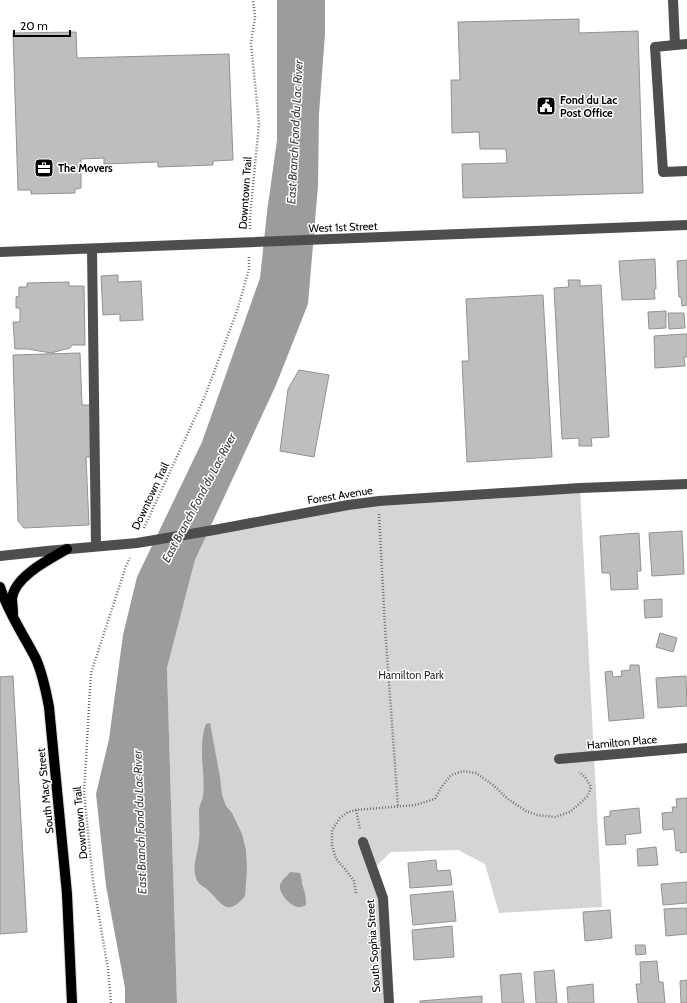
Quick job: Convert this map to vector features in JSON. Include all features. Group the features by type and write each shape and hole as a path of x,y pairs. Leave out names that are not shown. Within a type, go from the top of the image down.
{"main road":[{"path":"14,620 12,597 16,588 36,567 67,549"},
{"name":"South Macy Street","path":"0,587 14,620 36,660 44,679 49,707 68,894 72,1003"}],"street":[{"path":"673,0 675,45"},
{"path":"687,44 655,47 662,172 687,171"},
{"name":"West 1st Street","path":"0,252 687,225"},
{"path":"92,249 96,546"},
{"name":"Forest Avenue","path":"0,556 137,543 341,506 379,501 580,488 687,484"},
{"name":"Hamilton Place","path":"559,759 687,748"},
{"name":"South Sophia Street","path":"363,842 383,898 388,1003"}],"path":[{"name":"Downtown Trail","path":"110,1003 108,969 94,881 84,793 91,673 126,566 205,396 235,318 249,269 254,242 250,217 259,124 251,43 255,17 253,0"},
{"path":"379,501 385,627 398,807"},
{"path":"356,893 354,881 336,860 332,846 332,830 340,818 348,812 415,805 435,799 440,789 452,775 463,771 476,773 494,785 508,799 526,811 537,815 555,817 570,812 588,796 591,787 584,776 559,759"},
{"path":"356,810 363,842"}],"green space":[{"name":"Hamilton Park","path":"580,488 602,907 499,913 485,864 458,850 391,852 373,869 383,898 389,1003 177,1003 167,668 195,560 208,531 348,505"}],"water":[{"name":"East Branch Fond du Lac River","path":"277,0 325,0 325,34 319,114 318,186 308,304 276,385 195,560 167,668 177,1003 125,1003 125,988 106,886 96,794 109,739 123,635 137,577 202,442 260,278 277,140"},
{"path":"210,723 222,795 226,806 232,813 242,834 246,850 247,869 245,896 234,906 229,907 222,904 198,882 195,870 199,837 199,809 204,787 202,742 206,724"},
{"path":"290,872 300,873 305,892 306,905 297,907 293,905 283,896 281,892 280,885"}],"building":[{"name":"Fond du Lac Post Office","path":"579,19 579,33 638,31 643,193 463,198 462,164 507,163 506,149 480,149 479,132 452,133 451,80 460,80 458,22"},
{"path":"76,32 77,58 229,54 233,160 213,161 213,165 158,167 158,162 104,164 104,158 81,159 81,188 75,189 75,193 31,194 31,190 18,190 13,33"},
{"path":"655,259 655,299 622,300 619,261"},
{"path":"687,260 687,305 682,306 681,297 679,297 677,261"},
{"path":"118,275 118,282 141,281 143,320 120,321 120,314 103,315 101,276"},
{"path":"568,280 580,280 580,286 601,285 609,437 591,438 592,446 579,446 579,438 562,439 554,288 569,287"},
{"path":"69,282 69,286 84,286 85,345 72,345 70,348 51,353 28,349 15,349 13,322 20,322 20,308 16,308 16,297 19,296 19,287 27,287 27,283"},
{"path":"543,295 552,457 467,462 462,361 469,361 466,299"},
{"path":"666,311 666,328 649,329 648,312"},
{"path":"668,313 684,313 685,328 669,329"},
{"path":"687,334 687,357 684,357 685,366 655,368 654,336"},
{"path":"80,353 82,405 91,405 92,457 86,457 89,525 24,528 18,521 13,355"},
{"path":"299,370 329,375 314,457 280,451 288,389"},
{"path":"682,531 684,574 652,576 649,533"},
{"path":"639,533 641,571 637,571 638,589 611,590 610,573 602,573 600,536"},
{"path":"662,599 662,617 645,618 644,600"},
{"path":"660,633 677,638 673,652 656,647"},
{"path":"630,665 639,665 644,718 609,721 605,672 612,671 613,677 622,676 621,671 630,670"},
{"path":"13,676 27,932 0,934 0,677"},
{"path":"686,676 687,706 658,708 656,678"},
{"path":"687,798 687,852 680,853 680,850 676,851 674,829 663,830 662,813 673,812 672,807 677,807 676,799"},
{"path":"639,808 641,833 625,835 626,844 606,845 604,817 610,816 610,811"},
{"path":"656,847 658,865 638,866 637,849"},
{"path":"436,860 437,871 450,870 452,885 410,888 408,863"},
{"path":"687,882 687,903 663,905 661,884"},
{"path":"453,891 456,921 413,925 410,895"},
{"path":"687,908 687,934 666,936 664,909"},
{"path":"610,910 612,938 585,941 583,912"},
{"path":"452,926 454,957 414,960 412,930"},
{"path":"635,945 645,945 646,954 636,955"},
{"path":"657,961 659,982 663,982 665,1003 638,1003 636,984 641,984 640,962"},
{"path":"554,970 557,1003 536,1003 534,972"},
{"path":"521,973 524,1003 502,1003 500,975"},
{"path":"687,980 687,1003 681,1003 680,981"},
{"path":"593,984 594,1003 568,1003 567,987"},
{"path":"482,996 482,1003 420,1003 420,1001"}],"place":[{"name":"Fond du Lac Post Office","path":"546,106"},
{"name":"The Movers","path":"44,168"}]}
